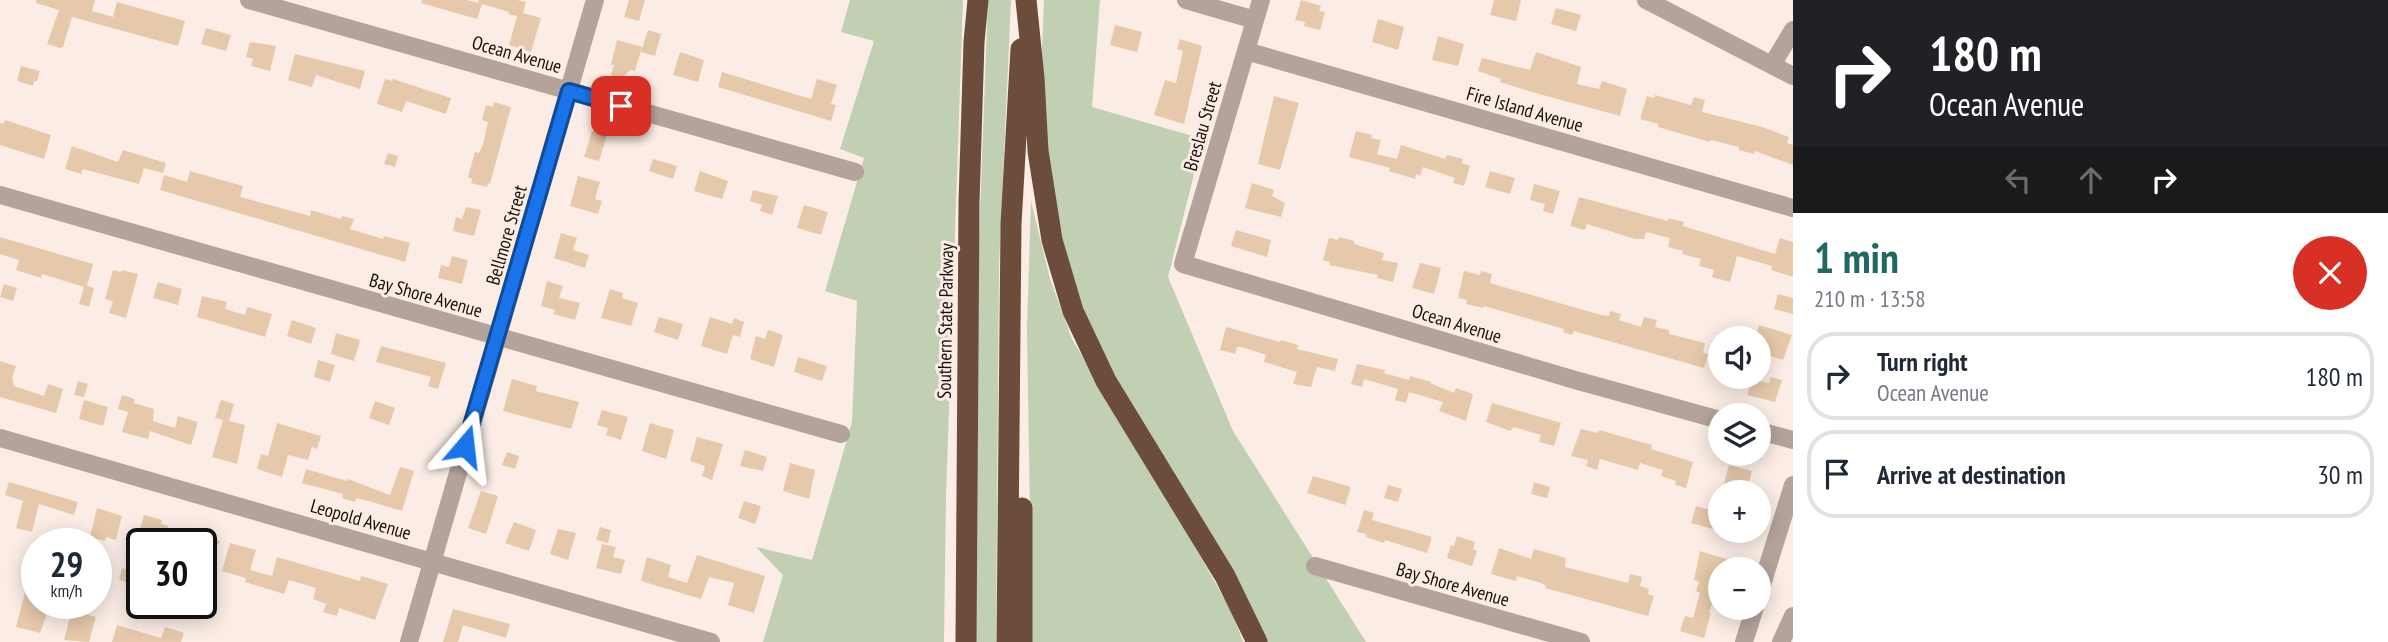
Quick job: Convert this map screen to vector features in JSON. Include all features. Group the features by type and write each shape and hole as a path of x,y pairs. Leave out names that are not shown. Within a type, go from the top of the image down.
{"highway":[{"name":"Southern State Parkway","path":"966,642 969,202 974,42 978,0"},
{"path":"1007,642 1011,236 1024,0"},
{"path":"1024,0 1041,176 1052,240 1068,295 1106,381 1225,576 1257,642"},
{"path":"1018,128 1022,224 1022,642"}],"street":[{"name":"Ocean Avenue","path":"249,0 855,172"},
{"name":"Bellmore Street","path":"409,642 595,0"},
{"path":"1186,0 1255,20"},
{"name":"Breslau Street","path":"1183,264 1261,0"},
{"path":"1646,0 1793,76"},
{"path":"1772,65 1793,30"},
{"name":"Fire Island Avenue","path":"1246,51 1793,208"},
{"name":"Bay Shore Avenue","path":"0,195 841,434"},
{"name":"Ocean Avenue","path":"1183,264 1708,417"},
{"path":"1771,434 1793,440"},
{"name":"Leopold Avenue","path":"0,438 711,642"},
{"path":"1771,557 1793,485"},
{"name":"Bay Shore Avenue","path":"1315,566 1581,642"},
{"path":"1781,642 1793,616"},
{"path":"1744,642 1751,620"}],"green space":[{"path":"850,0 963,0 946,496 944,642 763,642 783,575 756,547 812,560 852,422 857,301 825,291 864,158 840,149 874,41 841,32"},
{"path":"988,0 1011,0 999,264 996,642 975,642 978,264"},
{"path":"1044,0 1100,0 1092,107 1203,139 1168,277 1233,431 1366,642 1264,642 1079,321 1046,205 1040,100"},
{"path":"1031,201 1050,279 1072,339 1232,612 1243,642 1032,642 1027,328"}],"building":[{"path":"36,0 95,0 92,11 113,17 117,2 185,21 178,46 72,17 63,47 60,48 47,44 59,10 36,3"},
{"path":"422,0 526,2 523,13 541,18 531,52 509,45 517,16 508,14 509,12 482,4 477,19 421,3"},
{"path":"629,0 645,0 639,21 624,17"},
{"path":"1301,0 1321,6 1319,11 1325,12 1320,30 1304,26 1305,22 1295,20"},
{"path":"1494,0 1521,0 1516,21 1490,15"},
{"path":"1556,8 1581,15 1576,31 1551,24"},
{"path":"1378,19 1404,27 1398,50 1372,42"},
{"path":"1115,25 1142,32 1137,52 1110,45"},
{"path":"206,28 231,35 226,51 201,44"},
{"path":"648,30 661,34 655,56 641,52"},
{"path":"1438,36 1464,44 1458,66 1432,60"},
{"path":"1180,39 1202,46 1184,124 1154,115 1165,80 1176,83 1183,51 1177,49"},
{"path":"617,40 642,47 635,71 630,70 619,81 610,79"},
{"path":"250,42 276,46 270,71 251,66 253,59 246,57"},
{"path":"680,52 704,60 698,82 673,75"},
{"path":"1536,52 1581,67 1577,84 1599,89 1602,81 1627,89 1620,116 1500,82 1501,79 1478,71 1482,58 1530,70"},
{"path":"295,54 365,71 360,89 316,75 312,87 288,80"},
{"path":"21,66 40,71 33,86 17,81"},
{"path":"722,72 811,99 817,79 837,85 831,104 836,105 831,121 718,87"},
{"path":"385,79 393,79 451,98 446,114 406,101 402,112 377,104"},
{"path":"1655,95 1691,105 1694,97 1705,100 1702,112 1762,127 1789,137 1787,143 1793,145 1793,165 1755,151 1754,154 1739,150 1739,147 1658,127 1658,124 1640,119 1647,96 1654,98"},
{"path":"1274,96 1299,103 1280,170 1258,164"},
{"path":"494,102 511,107 487,187 471,183 472,179 468,177 475,152 479,153 483,144 488,122 482,120 486,105 493,107"},
{"path":"5,120 51,135 44,159 0,145 0,123 4,124"},
{"path":"592,131 607,135 599,161 584,157"},
{"path":"1356,131 1381,140 1377,154 1397,159 1401,145 1445,159 1447,155 1463,159 1462,163 1470,166 1464,186 1453,183 1455,178 1423,167 1420,176 1416,174 1415,179 1389,171 1390,168 1349,157"},
{"path":"72,146 118,162 123,150 166,163 163,173 144,168 139,184 83,169 81,174 65,169"},
{"path":"388,153 398,156 395,167 384,164"},
{"path":"653,159 677,166 673,179 649,171"},
{"path":"190,171 243,186 240,197 310,216 311,210 341,219 342,216 354,219 350,229 383,239 384,236 410,243 405,262 160,190 164,175 187,182"},
{"path":"700,171 728,181 722,199 694,191"},
{"path":"1490,171 1515,178 1510,194 1485,187"},
{"path":"578,176 600,182 595,199 602,201 598,214 570,206"},
{"path":"1252,183 1274,190 1272,196 1285,203 1281,217 1245,208"},
{"path":"1534,184 1560,191 1553,214 1543,211 1545,204 1530,200"},
{"path":"753,190 778,196 772,215 760,211 762,205 750,201"},
{"path":"1579,197 1668,221 1668,218 1684,222 1683,226 1775,254 1780,238 1793,242 1793,277 1771,270 1772,266 1737,256 1730,282 1712,277 1714,270 1699,266 1701,259 1668,247 1670,238 1646,232 1644,239 1635,239 1587,224 1585,230 1570,226"},
{"path":"804,205 828,212 821,235 797,228"},
{"path":"466,207 481,210 474,236 453,231 456,217 462,219"},
{"path":"1236,230 1271,240 1267,257 1231,246"},
{"path":"561,233 577,238 573,250 589,255 585,268 554,258"},
{"path":"0,237 93,264 87,286 94,288 89,307 79,304 84,287 42,274 41,278 16,270 19,260 0,254"},
{"path":"1339,237 1384,253 1382,260 1398,263 1393,282 1377,278 1378,275 1329,265 1330,262 1323,260 1329,238 1338,240"},
{"path":"452,256 468,260 462,284 438,278 441,265 449,267"},
{"path":"1420,263 1441,268 1434,294 1412,288"},
{"path":"113,270 138,274 126,318 109,313 113,301 105,299"},
{"path":"1464,271 1480,275 1481,271 1492,274 1490,283 1601,315 1609,316 1610,311 1621,314 1619,320 1641,327 1644,317 1657,320 1655,327 1669,330 1669,334 1705,343 1703,353 1708,354 1704,368 1574,331 1572,335 1563,332 1564,329 1484,306 1466,304 1467,300 1458,298"},
{"path":"547,281 563,286 559,298 580,303 575,320 553,314 555,310 541,306"},
{"path":"158,282 182,289 178,305 153,298"},
{"path":"4,284 17,288 13,301 0,297"},
{"path":"610,289 623,293 622,298 638,303 631,326 601,318"},
{"path":"1778,294 1793,298 1793,314 1774,309"},
{"path":"202,296 227,302 225,309 245,315 247,307 272,314 265,337 197,317"},
{"path":"659,317 683,324 678,340 654,332"},
{"path":"710,317 732,324 734,318 744,322 740,337 733,335 727,354 701,346"},
{"path":"292,320 316,328 311,344 287,336"},
{"path":"1226,327 1280,342 1281,340 1298,345 1297,349 1338,359 1335,371 1317,367 1311,387 1293,384 1297,372 1264,362 1266,355 1242,347 1237,347 1235,354 1220,350"},
{"path":"1771,329 1792,335 1783,360 1771,356"},
{"path":"768,330 783,335 774,367 750,359 756,336 765,339"},
{"path":"336,333 360,340 354,361 331,354"},
{"path":"381,346 446,363 438,389 428,386 431,377 376,362"},
{"path":"798,357 827,366 822,381 794,372"},
{"path":"318,360 335,365 330,382 314,377"},
{"path":"0,361 16,366 12,378 14,386 44,396 48,384 63,389 56,413 0,397"},
{"path":"1357,364 1385,370 1384,373 1409,380 1410,376 1431,382 1454,393 1456,388 1473,394 1466,421 1439,411 1443,402 1409,392 1406,403 1395,400 1398,389 1364,379 1362,387 1351,384"},
{"path":"1771,377 1782,380 1775,402 1747,395 1749,389 1771,389"},
{"path":"512,379 537,386 536,391 579,402 571,429 503,411"},
{"path":"78,381 88,384 84,397 74,395"},
{"path":"122,395 135,399 134,403 154,409 153,421 175,428 178,416 198,422 191,445 150,431 148,439 122,432 128,412 118,409"},
{"path":"84,400 108,407 103,426 79,419"},
{"path":"221,400 234,404 229,421 245,425 237,464 212,457 223,420 215,418"},
{"path":"375,401 395,408 389,425 369,418"},
{"path":"1492,403 1561,423 1554,446 1539,442 1541,435 1514,427 1510,431 1486,422"},
{"path":"602,410 628,417 621,440 606,435 608,428 597,425"},
{"path":"277,423 321,436 317,449 312,447 308,460 288,455 282,477 257,469 261,454 268,456"},
{"path":"650,423 674,430 666,459 642,451"},
{"path":"1581,429 1598,433 1599,430 1652,445 1651,449 1693,462 1686,488 1661,476 1663,470 1640,463 1638,470 1600,459 1597,470 1586,466 1588,460 1571,456"},
{"path":"697,437 723,444 712,480 702,476 705,466 690,461"},
{"path":"745,450 767,457 763,471 740,466"},
{"path":"507,452 519,456 515,469 502,465"},
{"path":"790,463 815,470 809,499 783,491"},
{"path":"1729,466 1752,471 1749,480 1725,480"},
{"path":"400,467 414,471 402,511 356,498 355,502 342,498 343,494 302,483 306,469 347,481 348,479 390,495"},
{"path":"1313,476 1351,487 1345,505 1307,493"},
{"path":"9,482 78,502 74,515 39,504 33,528 21,529 16,528 23,501 5,495"},
{"path":"1534,482 1550,487 1547,498 1531,494"},
{"path":"1388,485 1402,489 1398,502 1384,498"},
{"path":"481,491 498,496 486,534 468,528"},
{"path":"744,501 761,506 755,524 738,518"},
{"path":"1696,506 1708,510 1708,528 1691,523"},
{"path":"97,508 122,516 116,540 112,539 112,528 92,528"},
{"path":"1364,510 1374,513 1372,520 1432,537 1427,553 1385,540 1384,543 1357,532"},
{"path":"144,515 162,520 161,524 168,526 167,528 140,528"},
{"path":"514,522 536,530 529,551 505,543"},
{"path":"600,527 611,530 608,543 596,540"},
{"path":"558,529 576,533 568,560 550,554"},
{"path":"1457,536 1475,542 1473,549 1477,551 1472,566 1447,558"},
{"path":"230,543 256,550 250,570 272,576 277,557 360,581 361,576 388,584 375,620 339,608 337,616 323,612 326,604 313,599 316,588 289,580 284,594 245,582 246,578 222,571"},
{"path":"602,544 616,547 613,557 625,560 621,574 596,568"},
{"path":"1499,548 1531,559 1534,549 1566,558 1565,567 1628,583 1630,574 1642,577 1640,586 1649,589 1648,594 1654,596 1648,616 1545,588 1541,583 1517,576 1516,581 1491,574"},
{"path":"1700,551 1719,557 1708,557 1709,620 1704,638 1680,631 1685,616 1693,618 1700,593 1696,591 1699,582 1694,580"},
{"path":"697,555 765,576 754,613 728,605 734,583 709,577 701,599 641,581 647,557 671,565 668,577 687,583"},
{"path":"122,568 126,570 126,582 119,580"},
{"path":"21,608 21,619 45,619 40,633 16,627"},
{"path":"453,609 510,624 506,638 463,625 458,642 443,642"},
{"path":"70,619 95,619 89,642 64,640"},
{"path":"117,625 161,638 165,627 184,633 181,642 112,642"}],"route":[{"path":"465,446 569,91 621,106"}]}
